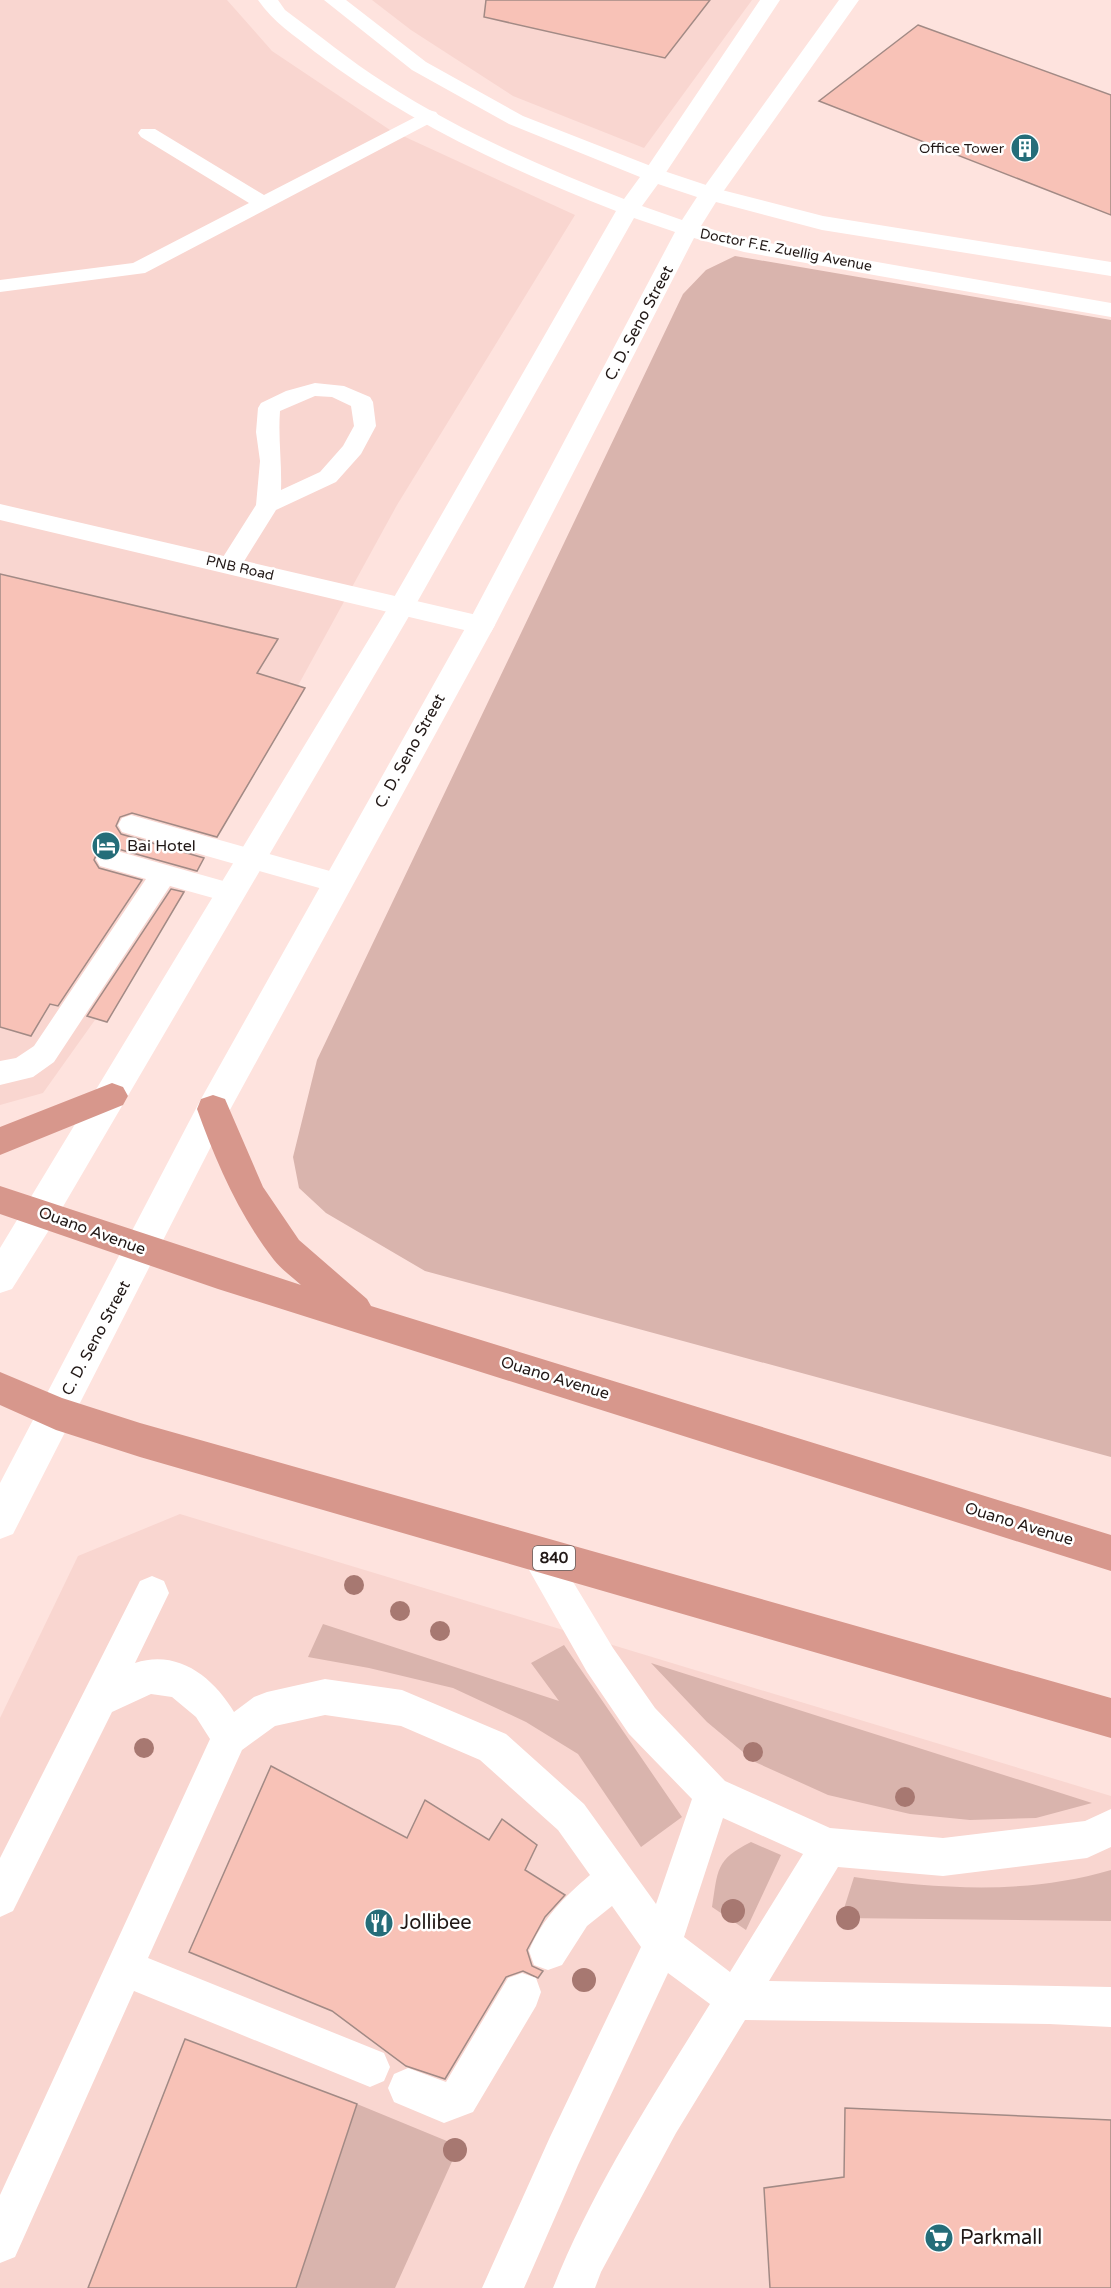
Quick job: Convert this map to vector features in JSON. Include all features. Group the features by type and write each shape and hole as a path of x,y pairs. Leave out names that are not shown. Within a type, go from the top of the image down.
{"highway":[{"path":"0,1141 112,1096"},
{"path":"213,1109 225,1142 251,1197 287,1251 366,1319"},
{"name":"Ouano Avenue","path":"0,1200 42,1212 142,1249 1111,1553"},
{"name":"840","path":"0,1388 56,1413 140,1440 1111,1718"}],"street":[{"name":"Doctor F.E. Zuellig Avenue","path":"268,0 278,14 377,87 488,147 582,191 628,209 687,230 778,251 1111,310"},
{"name":"Doctor F.E. Zuellig Avenue","path":"334,0 419,66 506,114 653,175 710,194 822,223 1111,269"},
{"path":"0,1278 112,1096 402,606 628,209 771,0"},
{"name":"C. D. Seno Street","path":"0,1521 213,1109 481,625 687,230 710,194 849,0"},
{"name":"PNB Road","path":"0,512 481,625"}],"lane":[{"path":"0,286 138,269 429,116"},
{"path":"148,133 264,203"},
{"path":"230,565 268,505 271,460 267,432 269,408 296,394 321,388 341,391 362,402 365,426 353,449 328,477 268,505"},
{"path":"131,825 337,883"},
{"path":"110,858 231,893"},
{"path":"0,1073 23,1070 44,1054 164,874"},
{"path":"537,1554 600,1660 642,1721 712,1794 829,1846 943,1857 1087,1839 1111,1828"},
{"path":"0,1898 152,1593"},
{"path":"97,1701 127,1684 151,1676 180,1681 209,1704 229,1737"},
{"path":"0,2242 229,1737 267,1710 325,1697 402,1708 493,1747 571,1817 662,1944 736,2000 1049,2004 1111,2007"},
{"path":"503,2288 564,2151 662,1944 712,1794"},
{"path":"574,2288 585,2260 662,2119 829,1846"},
{"path":"548,1951 574,1913 615,1878"},
{"path":"125,1968 370,2067"},
{"path":"408,2088 444,2103 459,2098 522,1992"}],"shaded area":[{"path":"0,0 227,0 272,51 390,130 575,215 397,505 181,899 43,1093 0,1105"},
{"path":"372,0 752,0 644,148 513,96 411,30"},
{"path":"735,256 1111,320 1111,1457 425,1271 326,1213 299,1188 293,1157 317,1060 683,294 706,270"},
{"name":"Parkmall","path":"180,1514 1111,1796 1111,2288 0,2288 0,1718 78,1556"},
{"path":"323,1624 559,1701 531,1663 564,1645 682,1817 641,1847 578,1754 526,1722 453,1688 369,1668 308,1657"},
{"path":"651,1663 1092,1803 1036,1818 970,1820 910,1814 828,1795 755,1762 707,1722"},
{"path":"751,1842 781,1855 746,1930 712,1907 720,1867 739,1848"},
{"path":"1111,1870 1111,1921 841,1918 854,1877 951,1887 983,1887 1047,1883"},
{"path":"357,2104 459,2146 395,2288 296,2288"}],"building":[{"path":"486,0 710,0 665,58 484,17"},
{"name":"Office Tower","path":"918,25 1111,95 1111,215 819,101"},
{"name":"Bai Hotel","path":"0,574 278,639 257,673 305,688 217,837 132,813 120,817 116,826 121,834 204,858 197,871 111,847 98,851 94,860 99,868 142,880 58,1006 50,1004 31,1036 0,1027"},
{"path":"171,889 184,892 107,1022 87,1016"},
{"name":"Jollibee","path":"271,1766 407,1838 425,1800 489,1840 502,1819 537,1845 525,1870 565,1895 545,1917 527,1950 532,1966 543,1971 538,1978 523,1971 506,1977 445,2079 406,2066 332,2011 189,1952"},
{"path":"185,2039 357,2104 296,2288 88,2288"},
{"name":"Parkmall","path":"845,2108 1111,2120 1111,2288 770,2288 764,2188 844,2177"}],"place":[{"name":"Office Tower","path":"1025,148"},
{"name":"Bai Hotel","path":"106,846"},
{"name":"Jollibee","path":"379,1923"},
{"name":"Parkmall","path":"939,2238"}]}
